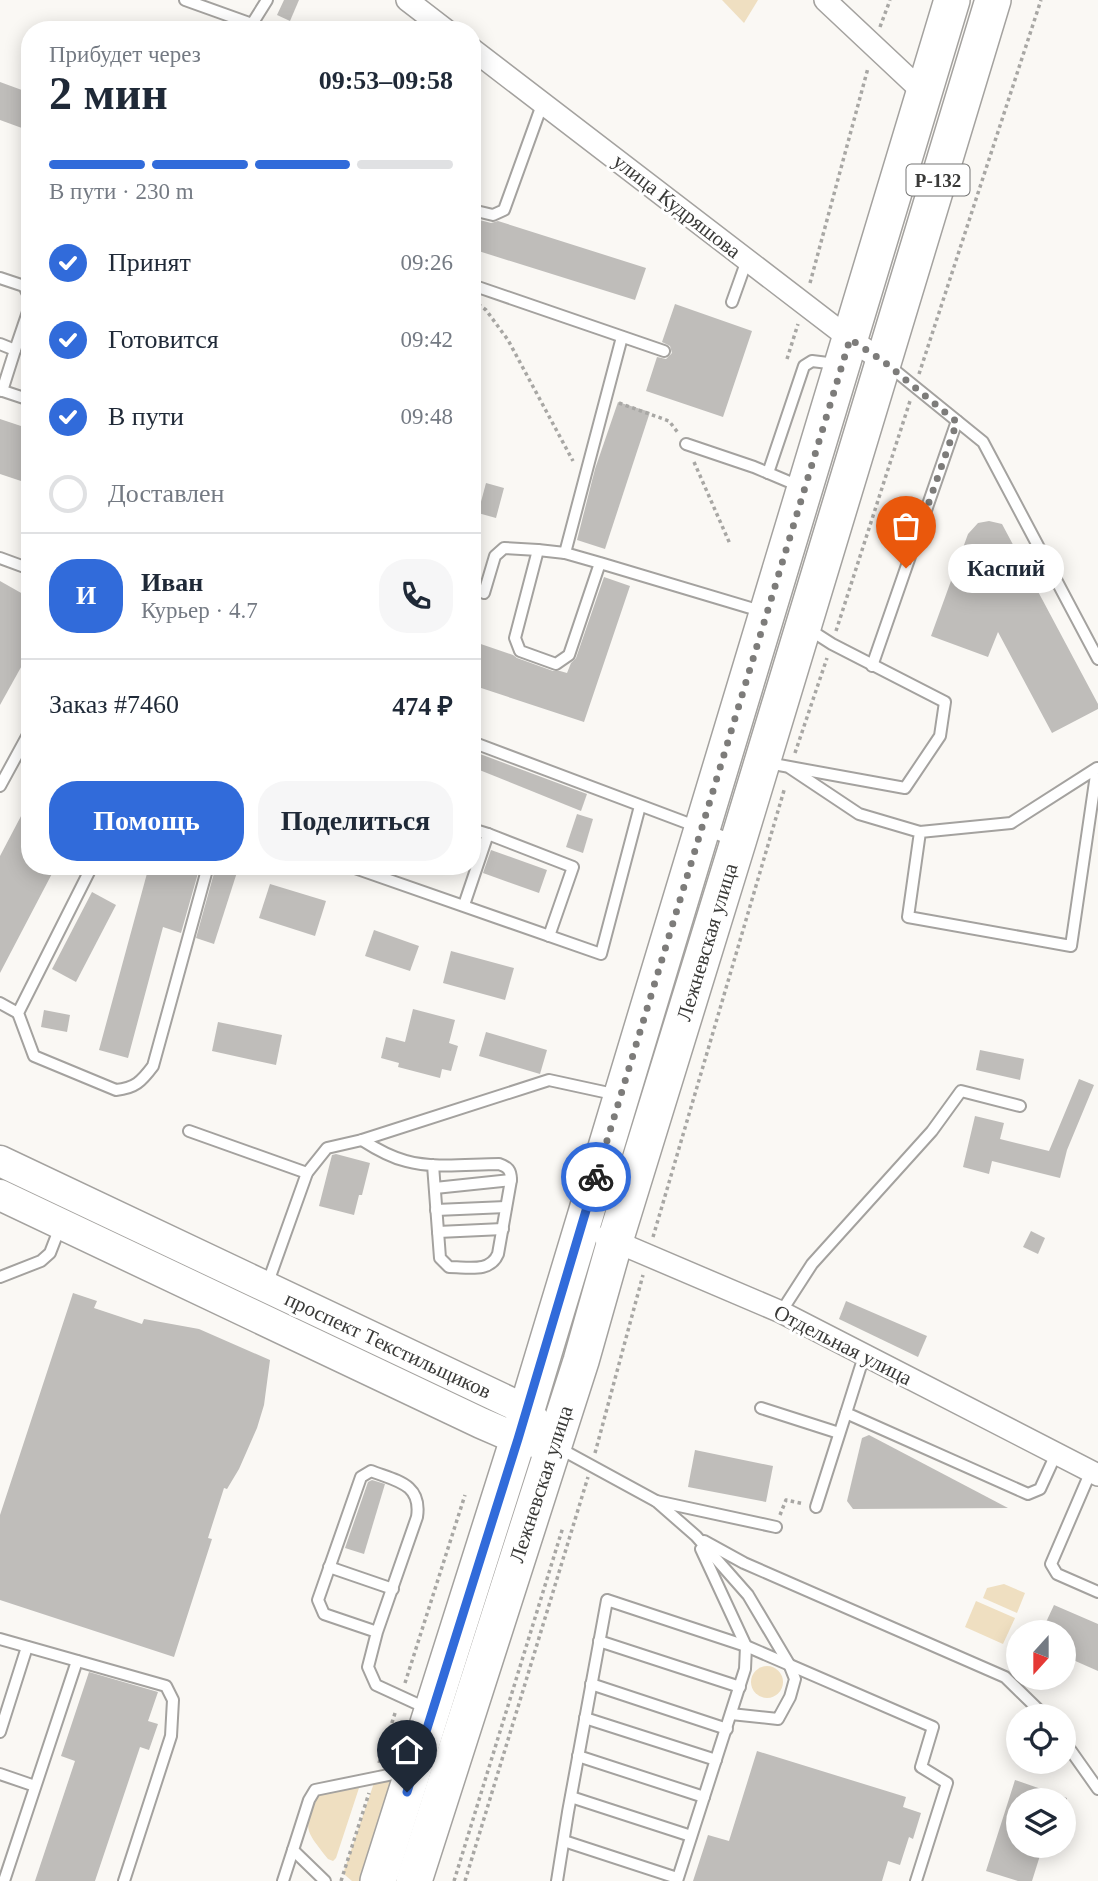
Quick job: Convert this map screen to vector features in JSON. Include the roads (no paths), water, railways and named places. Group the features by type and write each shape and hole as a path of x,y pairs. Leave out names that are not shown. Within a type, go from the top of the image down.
{"highway":[{"name":"Лежневская улица","path":"378,1881 522,1424 952,0"},
{"name":"Лежневская улица","path":"414,1881 554,1446 738,842 776,765 803,625 993,0"}],"main road":[{"name":"проспект Текстильщиков","path":"0,1161 266,1287 522,1424 554,1446"},
{"name":"проспект Текстильщиков","path":"0,1195 522,1424"}],"street":[{"path":"407,0 434,21"},
{"path":"825,0 924,93"},
{"name":"улица Кудряшова","path":"481,56 805,305 846,352 883,361"},
{"name":"Отдельная улица","path":"581,1228 781,1312 1094,1473"}],"lane":[{"path":"185,0 236,21"},
{"path":"255,21 268,0"},
{"path":"481,212 493,215 504,209 543,102"},
{"path":"732,302 747,260"},
{"path":"0,278 21,285"},
{"path":"481,288 664,351"},
{"path":"21,332 1,391 21,397"},
{"path":"565,553 622,337"},
{"path":"0,344 15,350"},
{"path":"768,473 804,366 812,361 846,352"},
{"path":"883,361 984,442 1098,659"},
{"path":"872,666 957,422"},
{"path":"686,444 805,488"},
{"path":"484,593 495,556 504,548 538,550 565,553 767,612"},
{"path":"538,550 515,638 520,651 556,664 569,655 600,563"},
{"path":"0,558 21,566"},
{"path":"776,765 905,788 940,736 945,702 832,645 803,625"},
{"path":"481,745 738,842"},
{"path":"0,786 21,748"},
{"path":"776,765 859,814 920,832 1011,823 1097,768 1071,946 908,917 920,832"},
{"path":"389,875 601,954 640,806"},
{"path":"481,832 573,867 549,936"},
{"path":"481,855 488,834"},
{"path":"18,1013 87,875"},
{"path":"0,1003 18,1013 34,1056 116,1090 130,1089 144,1078 153,1066 206,875"},
{"path":"464,905 474,875"},
{"path":"266,1287 307,1173 327,1148 362,1140 549,1080 620,1096"},
{"path":"781,1312 812,1264 932,1131 961,1091 1020,1106"},
{"path":"189,1131 307,1173"},
{"path":"362,1140 380,1151 406,1161 433,1165 499,1164 507,1167 511,1180 498,1254 495,1262 485,1268 449,1267 440,1258 433,1165"},
{"path":"435,1188 511,1180"},
{"path":"436,1210 506,1207"},
{"path":"0,1277 41,1261 50,1253 61,1224"},
{"path":"438,1233 502,1229"},
{"path":"816,1507 864,1356"},
{"path":"761,1408 839,1433"},
{"path":"846,1413 1028,1494 1040,1489 1056,1454"},
{"path":"554,1446 592,1464 656,1501 696,1536 748,1595 795,1679 790,1697 778,1719 731,1714"},
{"path":"377,1632 324,1614 318,1600 361,1477 371,1471 406,1485 418,1500 417,1517 377,1632 368,1667 376,1685 432,1711"},
{"path":"1094,1473 1051,1564 1057,1574 1098,1592"},
{"path":"656,1501 776,1527"},
{"path":"564,1841 677,1880 745,1669 746,1646 696,1536"},
{"path":"696,1536 744,1563 1005,1677 1033,1704"},
{"path":"329,1567 393,1589"},
{"path":"571,1881 558,1879 607,1600 746,1646 933,1727 921,1767 947,1783 916,1881"},
{"path":"0,1639 166,1686 173,1700 171,1736 124,1881"},
{"path":"600,1641 740,1687"},
{"path":"0,1732 27,1647"},
{"path":"4,1881 77,1661"},
{"path":"591,1684 727,1729"},
{"path":"585,1717 716,1760"},
{"path":"578,1756 704,1797"},
{"path":"1076,1758 1098,1789"},
{"path":"283,1881 309,1800 315,1790 414,1770"},
{"path":"0,1774 35,1786"},
{"path":"571,1797 691,1836"},
{"path":"293,1850 326,1881"}],"place":[{"name":"Каспий","path":"906,568"}]}
